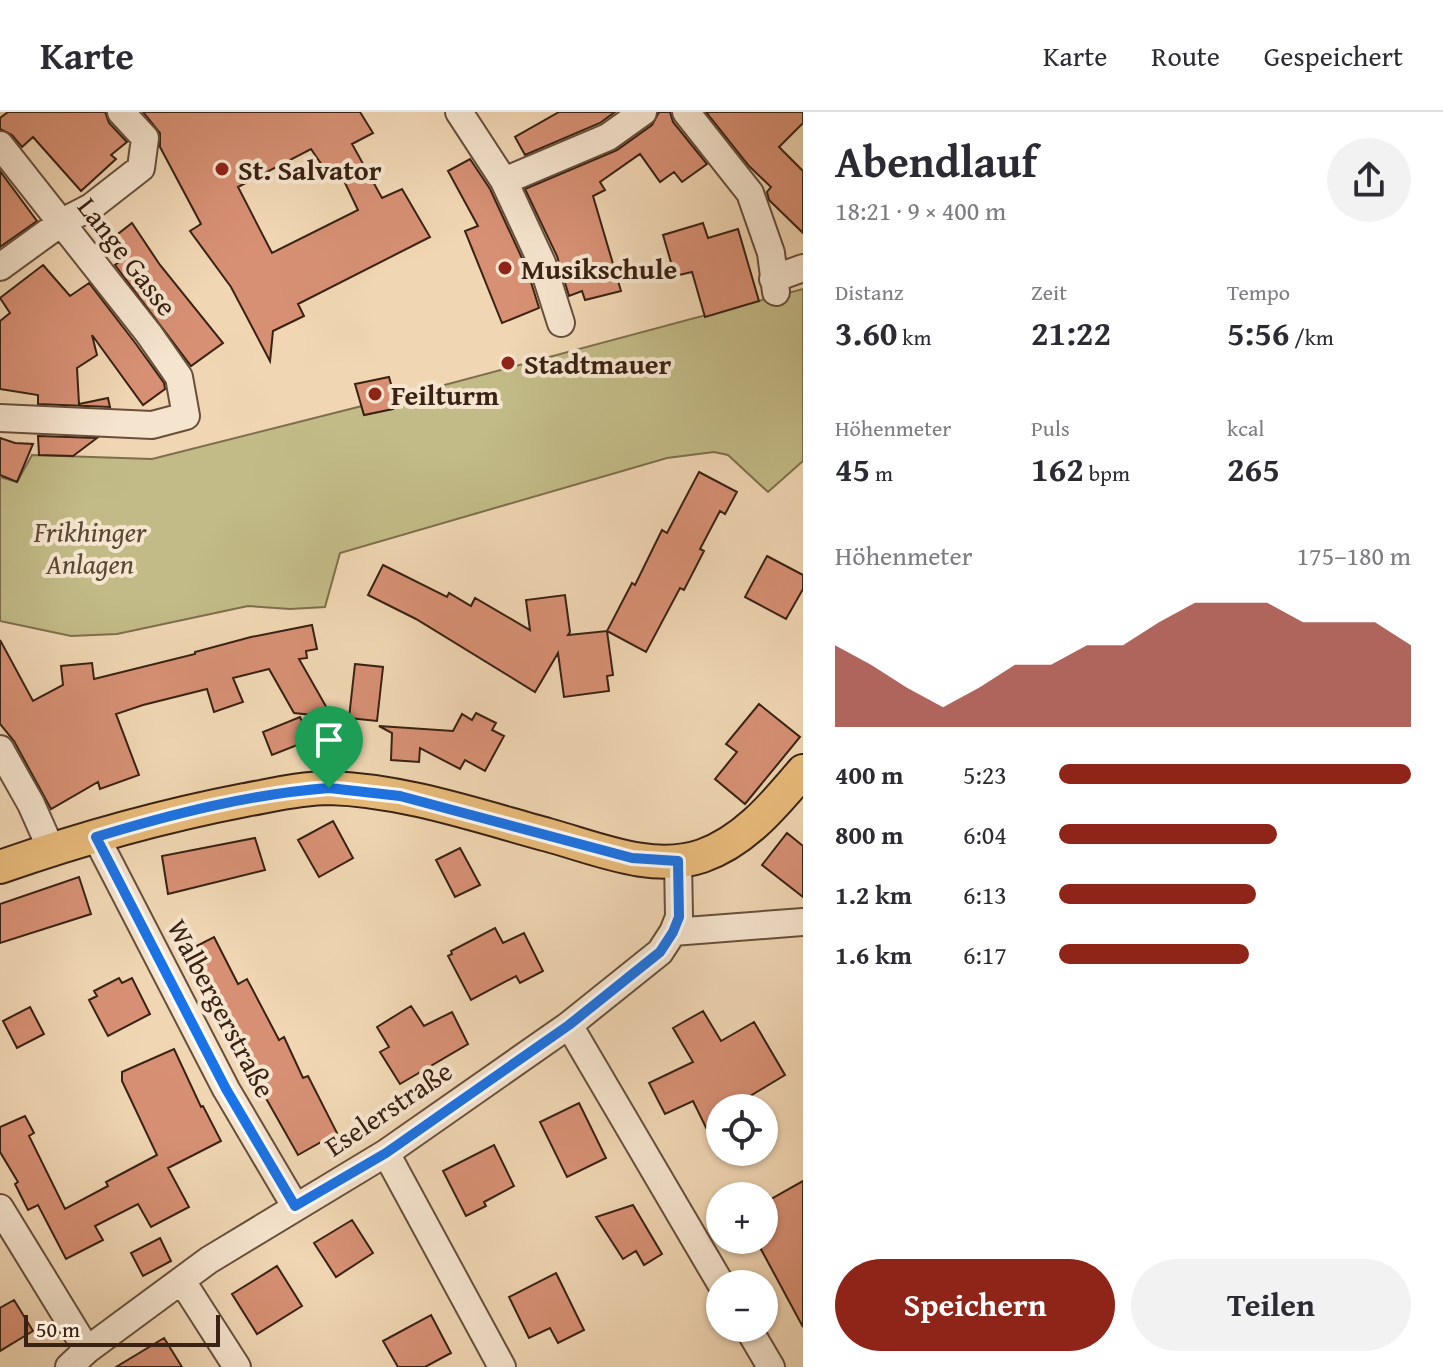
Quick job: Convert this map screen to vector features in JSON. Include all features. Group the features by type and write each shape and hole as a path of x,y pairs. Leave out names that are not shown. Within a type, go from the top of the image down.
{"main road":[{"path":"0,867 51,849 184,812 294,791 329,788 400,796 632,858 678,861 712,852 748,830 803,771"}],"street":[{"path":"0,267 62,222 91,207 141,168 145,138 121,112"},
{"path":"459,112 504,181 542,263 561,323"},
{"path":"504,181 608,137 643,112"},
{"path":"686,112 750,193 771,253 774,286 803,268"},
{"name":"Lange Gasse","path":"0,145 149,334 179,377 186,416 152,425 0,418"},
{"path":"0,749 31,804 51,849"},
{"name":"Walbergerstraße","path":"96,837 226,1089 295,1206"},
{"path":"678,861 680,907 673,932 803,922"},
{"name":"Eselerstraße","path":"78,1359 209,1260 386,1153 569,1025 660,952 673,932"},
{"path":"569,1025 713,1270"},
{"path":"386,1153 502,1367"},
{"path":"0,1208 78,1359"},
{"path":"182,1281 237,1367"},
{"path":"756,1342 771,1367"}],"green space":[{"name":"Frikhinger Anlagen","path":"803,289 803,461 768,492 728,455 714,452 667,458 340,553 325,607 290,609 248,606 117,634 71,636 0,621 0,477 17,482 32,455 152,459 362,406 364,415 393,409 392,399"}],"building":[{"path":"8,112 105,112 109,123 127,142 111,155 116,159 81,191 33,137 22,147 12,135 0,129 0,118"},
{"path":"143,112 360,112 373,133 352,144 382,198 402,189 430,237 298,304 304,316 273,331 270,361 231,287 190,231 201,224 160,147 160,133","holes":["311,149 324,168 336,164 358,210 272,253 238,187"]},
{"path":"559,112 615,112 600,123 525,155 515,137"},
{"path":"659,112 670,112 673,122 707,164 682,182 674,172 660,182 640,154 600,182 605,190 593,196 621,291 585,300 582,291 569,296 557,256 525,189 617,150 652,125"},
{"path":"706,112 803,112 803,123 779,147 803,171 803,233 769,200 767,192 771,187 749,166"},
{"name":"Musikschule","path":"470,159 490,189 527,269 539,308 502,323 465,231 478,226 448,171"},
{"path":"0,171 37,221 0,247"},
{"path":"132,223 160,265 223,343 191,366 115,265 119,262 105,244"},
{"path":"703,223 708,238 738,229 759,301 705,317 692,272 675,276 663,235"},
{"path":"43,265 70,296 89,283 164,383 165,389 143,405 92,335 97,355 77,368 79,404 108,398 110,407 38,404 38,395 0,389 0,321 10,313 0,298"},
{"path":"389,377 395,398 392,399 393,409 364,415 355,384"},
{"path":"38,436 97,438 73,456 39,455"},
{"path":"0,438 33,444 17,482 0,475"},
{"path":"699,472 737,492 725,514 720,511 700,549 704,551 684,590 680,588 646,652 607,631 632,583 635,585 662,530 667,533"},
{"path":"767,556 803,575 803,589 786,619 745,597"},
{"path":"383,565 447,597 449,593 471,606 475,598 530,630 526,600 565,595 568,635 607,631 613,675 607,676 609,691 564,697 558,653 535,692 416,619 368,595"},
{"path":"312,625 317,649 306,651 307,658 299,659 332,717 294,713 269,669 233,678 243,702 214,712 207,689 143,705 116,714 139,775 100,789 98,782 51,809 14,741 0,724 0,640 33,701 63,685 61,666 92,663 94,679 251,637"},
{"path":"355,664 383,667 377,721 349,718"},
{"path":"759,704 800,737 745,804 715,779 737,752 726,744"},
{"path":"476,713 496,723 492,730 504,736 485,771 465,760 460,769 420,748 419,762 391,760 392,733 379,726 453,731 462,714 472,720"},
{"path":"300,717 310,740 272,755 263,732"},
{"path":"333,821 353,858 319,877 298,840"},
{"path":"787,833 803,846 803,897 762,865"},
{"path":"255,838 265,870 168,894 162,856"},
{"path":"460,848 480,885 455,897 436,860"},
{"path":"79,877 91,914 0,943 0,904"},
{"path":"495,928 503,943 524,933 543,971 520,983 516,976 471,1000 448,956 452,954 451,951"},
{"path":"214,937 238,984 247,979 279,1040 284,1037 303,1078 308,1076 337,1133 298,1155 189,950"},
{"path":"119,978 122,983 132,978 150,1014 108,1036 89,1000 97,996 94,991"},
{"path":"411,1006 424,1026 452,1012 468,1044 400,1084 380,1052 389,1047 377,1027"},
{"path":"30,1007 44,1034 17,1048 3,1021"},
{"path":"703,1011 721,1041 754,1022 785,1075 753,1094 706,1094 706,1127 693,1101 665,1114 649,1083 693,1062 673,1028"},
{"path":"174,1049 221,1141 168,1168 189,1207 151,1227 138,1204 95,1226 103,1240 66,1259 38,1205 28,1210 15,1184 18,1182 0,1152 0,1127 25,1116 34,1133 29,1136 65,1209 108,1186 106,1182 157,1155 122,1081 122,1072"},
{"path":"579,1103 606,1158 567,1177 540,1122"},
{"path":"494,1145 514,1186 466,1216 443,1171"},
{"path":"803,1181 803,1327 778,1281 778,1270 772,1270 764,1254 778,1254 778,1195"},
{"path":"633,1205 662,1254 644,1265 636,1251 623,1259 596,1217"},
{"path":"352,1220 373,1253 336,1277 314,1243"},
{"path":"160,1238 171,1261 143,1276 131,1253"},
{"path":"277,1266 302,1306 257,1334 232,1294"},
{"path":"556,1273 584,1330 558,1343 550,1328 529,1338 509,1297"},
{"path":"14,1300 33,1331 0,1351 0,1308"},
{"path":"431,1315 451,1353 425,1367 398,1367 383,1341"},
{"path":"164,1338 182,1367 116,1367"}],"place":[{"name":"St. Salvator","path":"222,169"},
{"name":"Musikschule","path":"505,268"},
{"name":"Stadtmauer","path":"508,363"},
{"name":"Feilturm","path":"375,394"}],"route":[{"path":"329,788 400,796 600,851 632,858 678,861 680,907 669,941 660,952 569,1025 386,1153 295,1206 226,1089 96,837 184,812 294,791 329,788"}]}
